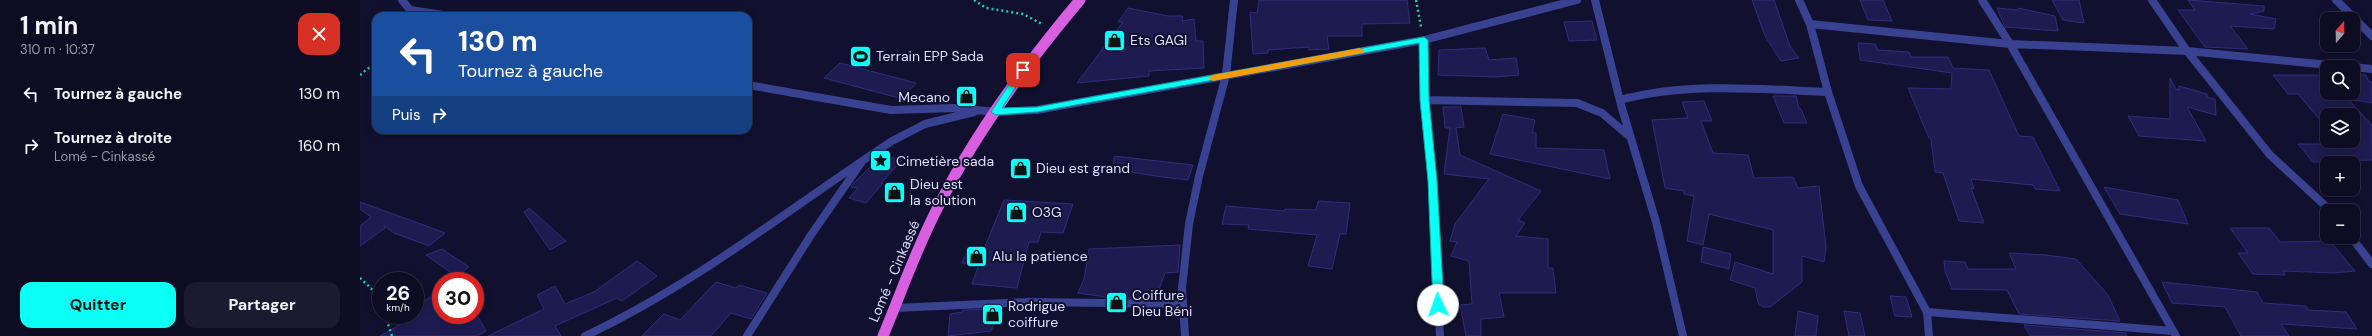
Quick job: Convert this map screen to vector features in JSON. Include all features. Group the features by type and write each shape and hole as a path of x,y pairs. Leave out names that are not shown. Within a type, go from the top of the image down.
{"highway":[{"name":"Lomé - Cinkassé","path":"883,336 925,234 967,155 1054,30 1080,0"}],"street":[{"path":"402,0 410,10 423,12"},
{"path":"1185,336 1182,288 1189,224 1199,176 1226,75 1234,0"},
{"path":"752,86 891,110 955,108 996,112 1037,110 1424,40 1577,0"},
{"path":"1595,0 1620,100 1656,222 1683,336"},
{"path":"1800,0 1810,24 1828,92 1859,186 1927,312 1929,336"},
{"path":"1982,0 2010,44 2175,334"},
{"path":"2152,0 2187,51 2270,155 2323,204"},
{"path":"2336,0 2372,36"},
{"path":"1810,24 2010,44 2187,51 2320,64"},
{"path":"1424,40 1424,100 1432,181 1440,336"},
{"path":"2360,68 2372,69"},
{"path":"1620,100 1643,94 1729,88 1828,92"},
{"path":"1424,100 1577,103 1602,113 1623,128 1631,137"},
{"path":"586,336 626,318 696,276 863,159 892,141 925,124 980,110"},
{"path":"747,336 811,235 863,159"},
{"path":"2356,244 2372,264"},
{"path":"895,308 1021,302 1183,304"},
{"path":"1927,312 2175,334"}],"path":[{"path":"974,0 986,8 1023,14 1054,30"},
{"path":"1416,0 1424,40"},
{"path":"360,76 372,66"},
{"path":"360,278 372,289"},
{"path":"388,324 392,336"}],"building":[{"path":"1259,0 1407,0 1410,23 1362,24 1362,36 1327,36 1329,49 1309,50 1309,47 1268,50 1268,53 1253,54 1250,12 1257,13"},
{"path":"1752,0 1774,0 1790,46 1799,58 1781,61 1765,36"},
{"path":"1860,0 1883,0 1892,21 1868,20"},
{"path":"2052,0 2079,0 2084,23 2063,20"},
{"path":"2188,0 2264,6 2264,11 2250,14 2276,19 2274,29 2230,26 2248,49 2205,47 2178,10 2195,10"},
{"path":"1128,8 1168,16 1183,16 1182,21 1194,19 1196,41 1203,41 1204,68 1149,71 1149,76 1077,83 1123,22 1118,22"},
{"path":"1997,8 2018,10 2018,8 2055,16 2058,31 2005,27"},
{"path":"1592,21 1597,40 1569,41 1564,22"},
{"path":"1858,43 1875,44 1878,50 1909,52 1911,57 1948,57 1953,68 1989,70 2019,136 2033,137 2060,191 2035,189 2033,185 1971,179 1974,189 1971,188 1984,223 1959,221 1943,173 1935,172 1931,139 1929,138 1908,88 1951,89 1952,73 1860,60"},
{"path":"1485,48 1489,60 1516,58 1519,75 1496,77 1438,75 1439,50"},
{"path":"840,63 916,83 903,98 899,98 824,78"},
{"path":"2273,75 2320,75 2320,100 2349,100 2356,108 2320,108 2320,120 2298,94 2288,94"},
{"path":"2360,75 2366,75 2369,82 2372,82 2372,103 2354,100 2360,100"},
{"path":"2170,78 2176,89 2179,90 2179,86 2207,94 2207,97 2215,99 2216,115 2187,107 2206,141 2139,136 2128,116 2170,119"},
{"path":"1773,96 1796,96 1799,108 1801,109 1807,123 1784,123"},
{"path":"1704,101 1712,121 1701,121 1713,153 1748,155 1754,178 1793,177 1798,188 1819,186 1826,247 1824,262 1802,256 1802,282 1770,307 1763,307 1758,303 1755,288 1730,280 1735,262 1773,274 1773,230 1709,214 1703,245 1687,241 1694,196 1684,194 1684,191 1665,188 1652,120 1688,118 1682,102"},
{"path":"1443,107 1461,107 1464,127 1456,128 1460,155 1541,191 1518,220 1525,223 1516,236 1548,239 1548,268 1553,268 1556,293 1499,293 1504,317 1481,319 1481,336 1466,336 1460,305 1472,304 1469,261 1451,256 1457,242 1450,241 1455,224 1489,179 1444,174 1450,128 1445,128"},
{"path":"2360,112 2372,125 2372,160 2360,160 2360,156 2320,156 2320,162 2313,162 2298,144 2320,144 2320,148 2360,148"},
{"path":"1503,114 1535,120 1532,133 1536,133 1536,148 1604,150 1610,179 1490,154"},
{"path":"882,155 902,160 881,183 883,183 866,203 849,198 858,188 851,187 852,185"},
{"path":"1114,156 1193,165 1188,180 1113,169"},
{"path":"2104,187 2178,200 2188,224 2120,214"},
{"path":"1004,200 1073,204 1063,233 1041,232 1038,242 1029,242 1017,288 972,284 979,264 962,263 969,248 984,249"},
{"path":"1318,201 1350,203 1346,234 1340,234 1332,269 1308,266 1317,235 1248,229 1249,225 1222,224 1226,206 1284,211 1285,209 1316,210"},
{"path":"360,202 445,233 429,246 394,233 384,226 385,228 360,246 360,226 371,217 360,209"},
{"path":"529,208 566,241 550,250 524,212"},
{"path":"2230,228 2269,228 2280,242 2320,241 2320,244 2332,244 2355,271 2334,273 2283,271 2285,275 2253,274 2238,253 2248,253"},
{"path":"1180,245 1178,272 1165,273 1156,298 1112,298 1078,293 1084,279 1089,249"},
{"path":"1703,247 1731,254 1729,269 1701,262"},
{"path":"442,249 469,267 462,272 450,272 426,255"},
{"path":"2009,253 2046,255 2076,259 2108,295 2120,321 2019,314 2007,290 1952,289 1945,271 1944,261 1965,262 1968,269 2016,269"},
{"path":"637,261 657,276 622,301 617,298 555,326 561,336 488,336 544,309 537,295 555,286 565,304 594,292"},
{"path":"716,282 736,288 739,285 767,293 751,319 731,313 711,336 642,336 664,314 680,320"},
{"path":"2162,282 2257,292 2263,303 2306,306 2308,310 2346,312 2357,329 2281,324 2289,336 2241,336 2225,307 2172,303"},
{"path":"432,296 432,324 482,324 486,331 477,336 380,336 401,324 424,324 424,301"},
{"path":"1890,296 1906,297 1912,317 1895,316"},
{"path":"1003,309 999,322 995,322 991,331 948,336 950,314 962,312 963,310"},
{"path":"1798,311 1818,316 1816,336 1795,336"},
{"path":"1844,311 1860,313 1865,336 1849,336"},
{"path":"2024,325 2126,333 2127,336 2030,336"}],"slow traffic":[{"path":"1213,78 1360,51"}],"place":[{"name":"Ets GAGI","path":"1115,40"},
{"name":"Terrain EPP Sada","path":"860,56"},
{"name":"Mecano","path":"966,97"},
{"name":"Cimetière sada","path":"881,161"},
{"name":"Dieu est grand","path":"1020,168"},
{"name":"Dieu est la solution","path":"894,192"},
{"name":"O3G","path":"1017,212"},
{"name":"Alu la patience","path":"976,256"},
{"name":"Coiffure Dieu Béni","path":"1116,303"},
{"name":"Rodrigue coiffure","path":"992,314"}],"route":[{"path":"1023,70 996,112 1037,110 1424,40 1424,100 1432,181 1438,305"}]}
